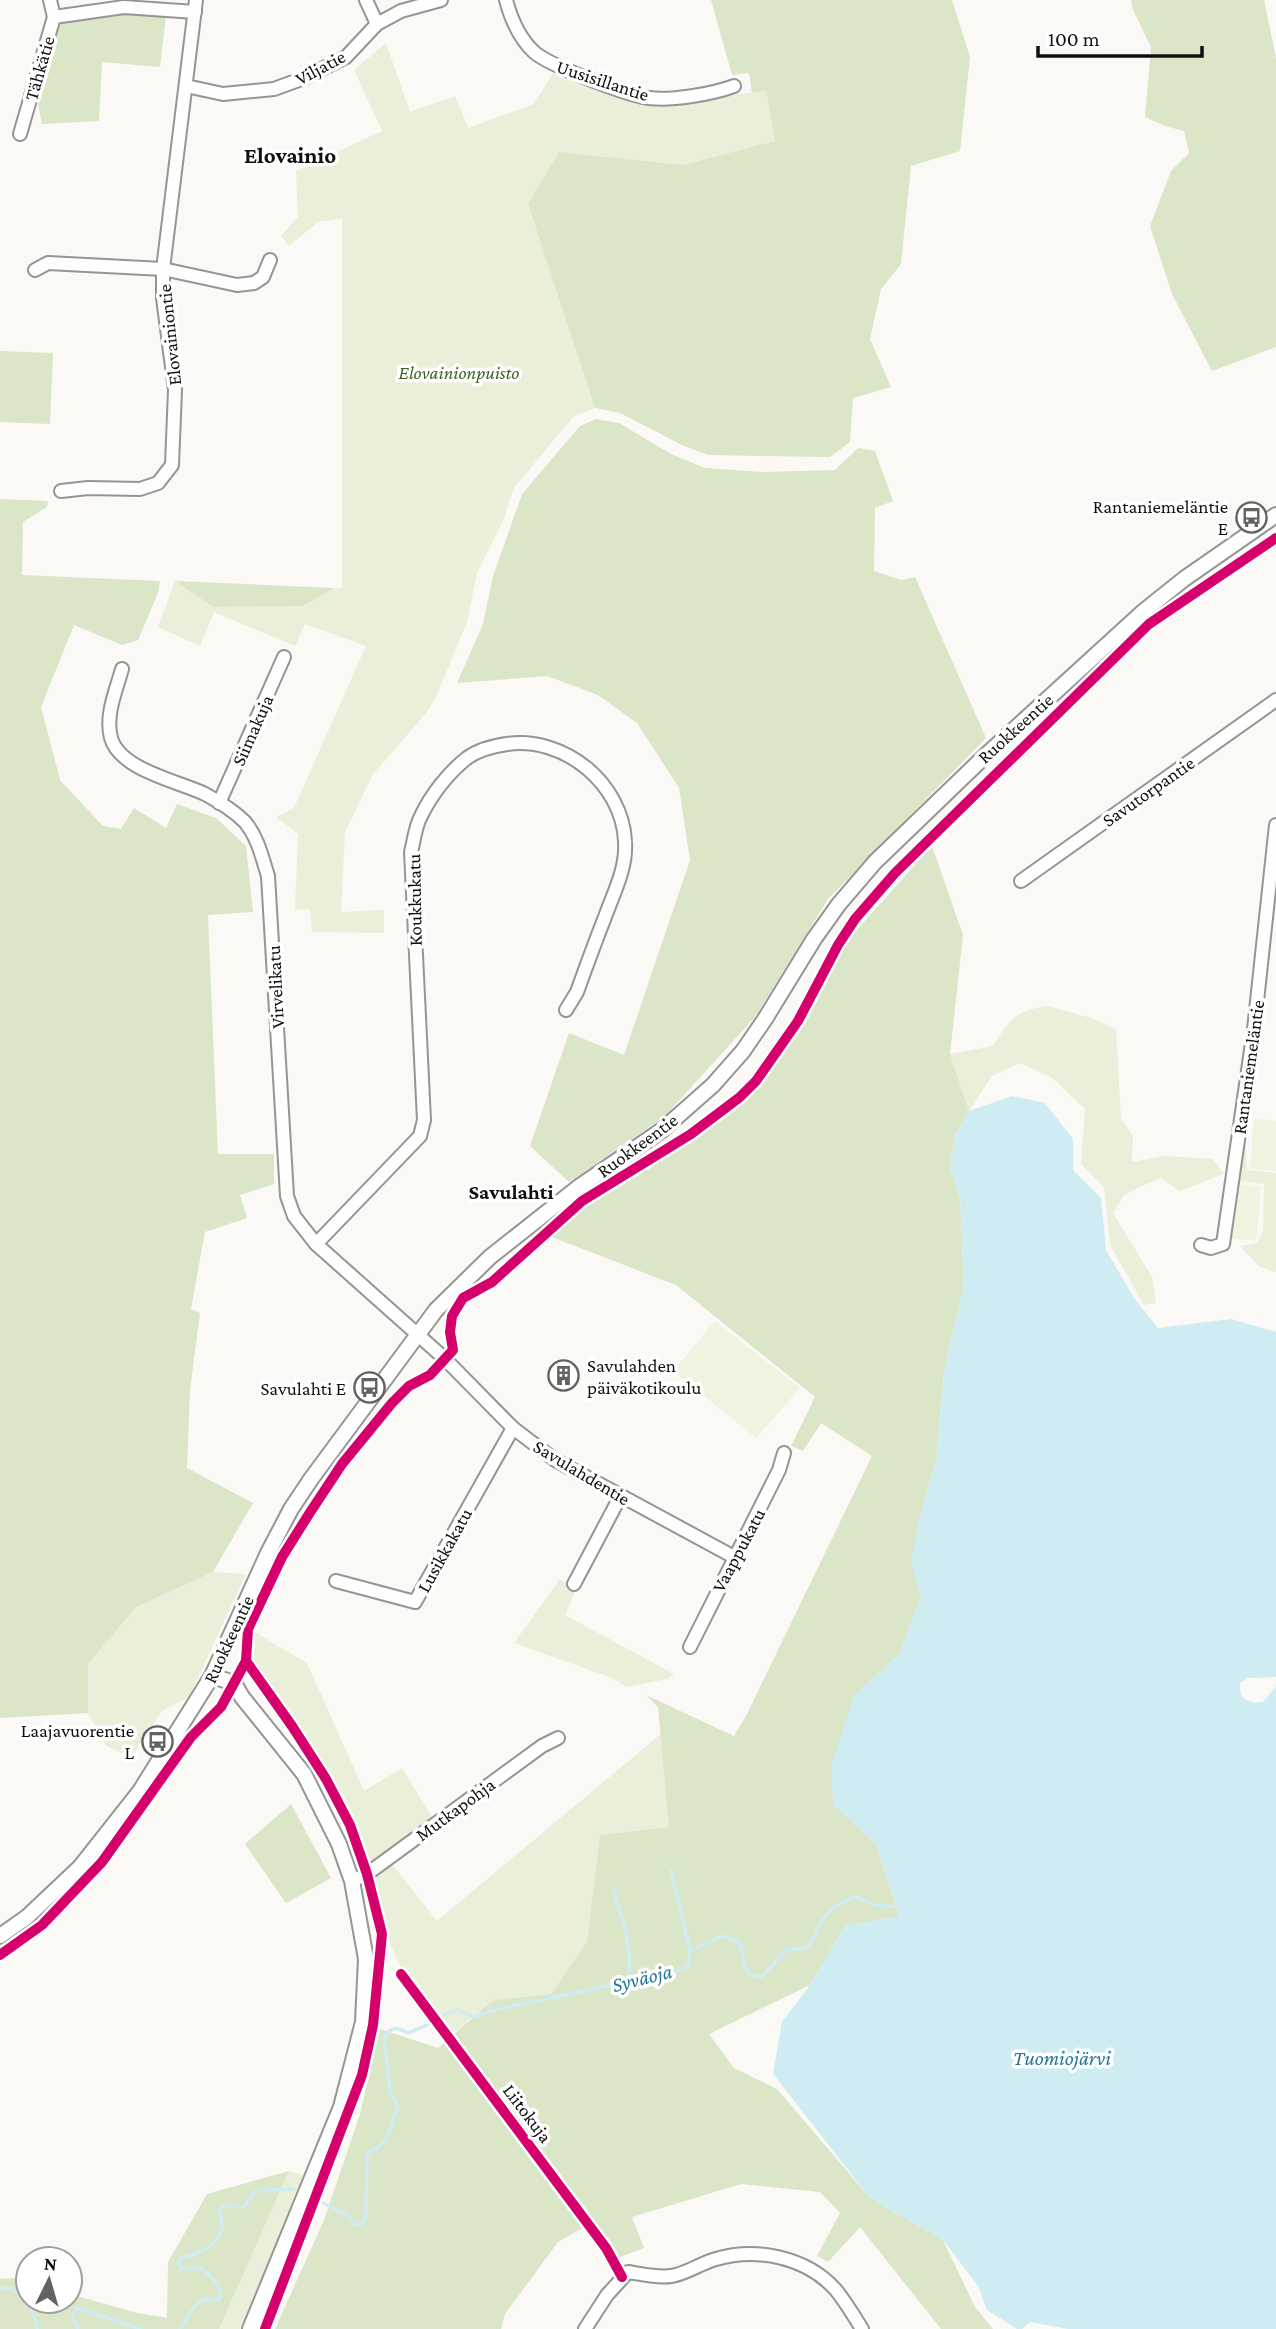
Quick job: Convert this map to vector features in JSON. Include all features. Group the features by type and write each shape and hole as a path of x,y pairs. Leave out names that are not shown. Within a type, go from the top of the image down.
{"street":[{"path":"50,0 54,17"},
{"path":"366,0 377,24"},
{"name":"Viljatie","path":"186,86 223,94 274,89 304,78 346,57 377,24 401,11 441,0"},
{"name":"Uusisillantie","path":"506,0 518,33 534,52 558,67 649,98 699,94 734,86"},
{"name":"Tähkätie","path":"20,134 54,17 124,6 195,6"},
{"name":"Elovainiontie","path":"61,491 88,488 140,489 158,483 172,465 175,390 163,298 163,269 195,6"},
{"path":"35,270 48,262 163,269 237,285 254,283 263,277 270,260"},
{"name":"Ruokkeentie","path":"0,1936 58,1890 96,1848 141,1791 212,1676 291,1509 417,1336 457,1287 490,1257 580,1186 662,1130 713,1085 743,1051 839,904 875,862 1144,611 1184,579 1276,515"},
{"name":"Siimakuja","path":"219,803 284,657"},
{"name":"Virvelikatu","path":"122,669 109,716 111,739 121,756 140,768 208,795 244,821 258,842 268,876 287,1196 294,1216 316,1244 417,1336"},
{"name":"Savutorpantie","path":"1021,881 1276,700"},
{"name":"Koukkukatu","path":"316,1244 419,1136 424,1120 411,852 419,818 437,789 467,758 496,746 514,743 545,746 588,768 610,792 624,827 622,871 577,992 566,1010"},
{"name":"Rantaniemeläntie","path":"1201,1245 1217,1248 1223,1244 1254,1029 1276,825"},
{"name":"Savulahdentie","path":"417,1336 444,1358 513,1428 555,1460 734,1557"},
{"name":"Lusikkakatu","path":"336,1581 415,1602 513,1428"},
{"name":"Vaappukatu","path":"690,1647 779,1470 784,1453"},
{"path":"574,1584 620,1497"},
{"path":"212,1676 234,1683 242,1697 304,1774 339,1844 352,1881 366,1959 363,2022 341,2107 250,2329"},
{"name":"Mutkapohja","path":"352,1881 367,1874 542,1746 558,1738"},
{"path":"585,2329 607,2295 628,2272 673,2276 717,2259 754,2254 794,2262 819,2276 834,2289 862,2329"}],"green space":[{"path":"711,0 952,0 970,57 960,151 911,166 901,264 881,289 870,339 891,387 853,398 850,442 830,457 708,455 682,445 620,413 595,408 528,204 559,152 683,165 775,141 766,91 752,93 749,73 732,75"},
{"path":"1131,0 1264,0 1276,58 1276,347 1212,371 1172,294 1150,226 1171,171 1189,153 1184,131 1145,117 1151,47"},
{"path":"125,12 166,15 160,67 102,62 99,121 42,124 37,99 58,23"},
{"name":"Elovainionpuisto","path":"386,43 410,112 455,96 468,128 534,104 553,73 649,104 766,91 775,141 683,165 559,152 528,204 595,408 573,417 513,489 504,519 477,573 467,622 436,697 427,712 373,774 345,832 341,912 384,910 384,933 312,932 310,909 295,910 298,834 276,817 294,808 366,646 305,624 295,646 214,612 200,646 158,627 175,581 213,607 303,606 335,588 342,588 342,218 318,222 289,246 281,236 298,217 296,171 382,131 354,70"},
{"path":"0,351 53,353 50,424 0,422"},
{"path":"596,419 619,423 671,454 705,468 762,472 835,470 858,448 875,451 893,501 875,508 874,571 901,580 915,577 986,738 828,899 755,1017 665,1116 569,1182 530,1146 569,1033 624,1055 690,860 679,788 637,723 598,695 547,676 457,683 483,624 493,576 522,494 580,426"},
{"path":"0,499 48,501 47,507 23,522 22,575 160,581 158,593 138,640 122,645 74,625 41,707 60,780 103,826 121,829 134,808 166,828 177,804 216,818 246,846 253,912 208,915 218,1154 274,1154 274,1184 240,1195 247,1218 205,1232 191,1309 200,1313 190,1390 187,1468 253,1503 213,1572 136,1607 88,1664 88,1713 0,1718"},
{"path":"175,581 335,588 303,606 213,607"},
{"path":"932,846 963,935 950,1054 969,1111 955,1136 950,1167 960,1197 964,1285 944,1371 936,1460 919,1521 912,1563 921,1597 900,1653 854,1696 833,1804 876,1844 900,1917 845,1926 810,1985 709,2034 734,2068 777,2089 870,2198 943,2240 975,2307 993,2329 941,2329 860,2227 828,2262 817,2256 840,2213 820,2192 741,2184 632,2217 644,2248 618,2258 593,2222 558,2242 505,2314 501,2329 275,2329 324,2220 360,2114 380,2029 438,2048 493,2000 551,1994 587,1942 600,1835 669,1827 658,1707 646,1695 734,1736 872,1456 821,1423 803,1451 791,1446 815,1397 676,1285 549,1236 589,1203 744,1103 801,1025 844,944"},
{"path":"1048,1006 1091,1018 1116,1029 1121,1118 1133,1136 1132,1162 1165,1156 1213,1159 1224,1174 1179,1191 1161,1177 1124,1195 1113,1213 1152,1277 1156,1303 1144,1305 1110,1245 1104,1187 1081,1164 1085,1109 1051,1077 1020,1063 992,1076 969,1111 950,1054 993,1046 1014,1018 1027,1011"},
{"path":"1254,1118 1276,1121 1276,1171 1250,1169"},
{"path":"1244,1123 1247,1170 1276,1173 1276,1272 1260,1267 1240,1246 1257,1243 1263,1232 1264,1184 1239,1181 1236,1171"},
{"path":"1234,1184 1261,1187 1256,1241 1230,1238"},
{"path":"715,1321 800,1388 756,1438 673,1371"},
{"path":"213,1572 246,1574 189,1697 162,1711 131,1757 106,1746 88,1713 88,1664 136,1607"},
{"path":"560,1579 576,1590 565,1615 674,1674 667,1679 626,1687 612,1678 514,1643"},
{"path":"251,1630 307,1663 364,1791 402,1768 433,1819 370,1865 345,1805 293,1720 248,1660"},
{"path":"661,1734 670,1827 600,1835 587,1942 551,1994 493,2000 450,2036 403,1973 385,1932 372,1877 391,1863 437,1921"},
{"path":"291,1804 331,1878 286,1903 245,1844"},
{"path":"289,2171 303,2175 240,2329 219,2329"},
{"path":"289,2171 219,2329 0,2329 0,2279 13,2278 14,2315 84,2315 84,2298 137,2313 167,2318 168,2262 207,2194"}],"water":[{"name":"Tuomiojärvi","path":"1012,1096 1045,1103 1073,1139 1073,1170 1101,1198 1106,1250 1134,1298 1158,1328 1231,1319 1276,1332 1276,1677 1248,1678 1240,1683 1240,1688 1245,1699 1263,1702 1276,1686 1276,2329 1068,2329 1030,2322 1022,2329 1017,2329 987,2310 978,2286 943,2240 870,2198 773,2074 782,2022 810,1985 845,1925 900,1916 876,1844 833,1804 831,1766 854,1696 900,1653 921,1597 911,1563 919,1521 936,1460 944,1371 964,1285 960,1197 950,1167 955,1136 969,1111"}],"waterway":[{"path":"671,1870 690,1951"},
{"path":"614,1891 625,1928 629,1952 629,1980"},
{"name":"Syväoja","path":"440,2016 457,2010 474,2017 490,2011 676,1971 688,1966 690,1951 723,1936 739,1942 751,1976 761,1977 787,1950 808,1946 827,1915 845,1901 856,1897 875,1905 897,1907"},
{"name":"Syväoja","path":"323,2203 349,2216 353,2223 361,2225 366,2218 367,2153 375,2150 385,2140 398,2106 390,2091 384,2037 392,2029 408,2033 427,2025"},
{"name":"Syväoja","path":"180,2329 194,2307 204,2299 219,2300 220,2289 211,2277 199,2267 181,2269 179,2263 181,2258 206,2249 215,2241 223,2229 219,2209 223,2206 244,2207 255,2191 292,2189"},
{"name":"Syväoja","path":"0,2288 12,2289 26,2301 33,2312 37,2329"},
{"name":"Syväoja","path":"78,2329 72,2314 77,2308 141,2329"}],"cycle path":[{"path":"0,1955 42,1925 102,1862 191,1737 221,1707 246,1661 248,1629 282,1557 342,1464 392,1403 409,1386 430,1375 453,1350 450,1332 452,1316 463,1298 492,1282 582,1201 691,1134 740,1097 756,1081 798,1021 838,945 855,919 895,873 1149,624 1276,538"},
{"path":"246,1661 326,1779 350,1825 367,1874 382,1934 373,2025 362,2075 265,2329"},
{"name":"Liitokuja","path":"401,1974 606,2248 622,2277"}],"place":[{"name":"Rantaniemeläntie E","path":"1251,517"},
{"name":"Savulahden päiväkotikoulu","path":"564,1376"},
{"name":"Savulahti E","path":"369,1388"},
{"name":"Laajavuorentie L","path":"157,1741"}],"district":[{"name":"Elovainio","path":"290,155"},
{"name":"Savulahti","path":"511,1192"}]}
